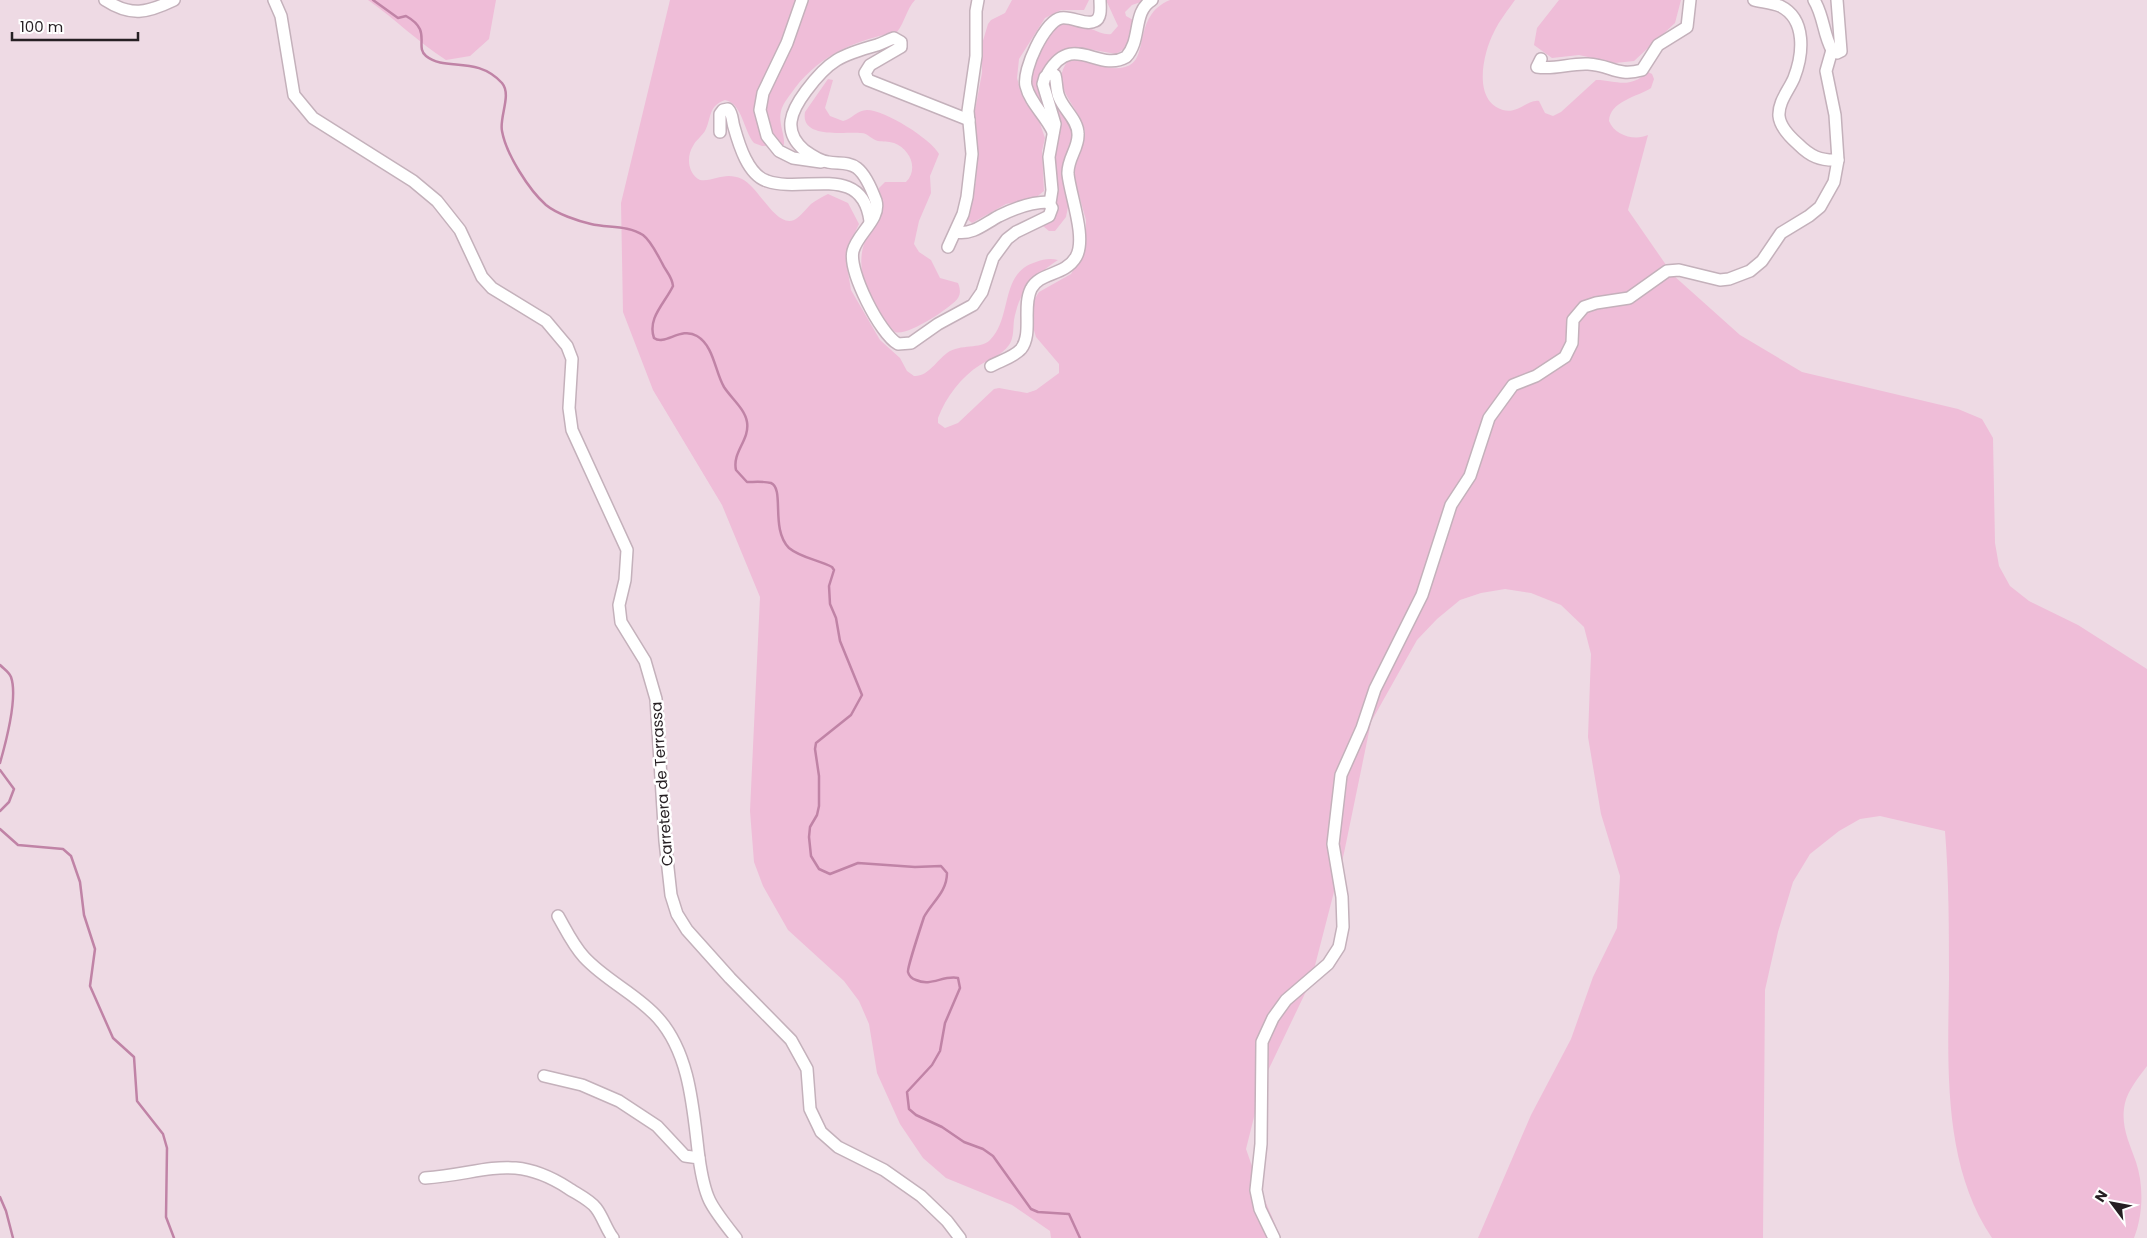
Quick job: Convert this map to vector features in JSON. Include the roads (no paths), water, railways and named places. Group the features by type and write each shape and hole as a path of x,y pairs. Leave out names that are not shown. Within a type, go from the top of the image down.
{"street":[{"path":"105,0 118,8 138,12 174,0"},
{"name":"Carretera de Terrassa","path":"274,0 281,16 294,95 313,118 413,181 437,201 460,230 482,277 492,288 546,321 566,346 572,359 569,408 572,430 627,550 619,605 621,622 645,661 656,699 670,895 677,914 687,930 730,978 792,1040 807,1069 810,1109 821,1132 838,1147 884,1170 921,1196 947,1221 960,1238"},
{"path":"802,0 787,43 763,93 760,110 767,136 779,151 793,158 848,164 862,173 876,204 876,211 853,250 854,266 876,317 892,340 903,346 976,302 982,292 994,258 1002,244 1016,232 1050,216 1052,210 1050,204 1052,190 1049,156 1055,124 1043,84 1048,73 1059,59 1069,54 1082,54 1113,61 1126,57 1135,42 1140,14 1144,6 1152,0"},
{"path":"948,248 956,232 967,197 972,154 969,104 976,56 976,11 978,0"},
{"path":"1054,136 1047,121 1027,91 1025,74 1047,28 1052,22 1068,17 1090,23 1095,22 1099,16 1100,0"},
{"path":"1541,59 1537,67 1548,69 1589,64 1619,73 1642,70 1658,45 1687,27 1690,0"},
{"path":"1754,0 1781,6 1799,28 1801,57 1794,78 1782,101 1778,116 1782,126 1801,148 1818,160 1838,160"},
{"path":"1814,0 1820,10 1827,41 1832,50 1837,53 1842,51 1838,0"},
{"path":"827,162 808,153 796,141 790,128 792,112 813,82 835,60 850,52 892,39 899,40 901,47 870,65 865,73 868,80 969,120"},
{"path":"1274,1238 1260,1209 1256,1190 1260,1153 1262,1042 1273,1018 1286,1000 1328,964 1339,947 1343,927 1341,891 1333,844 1343,770 1362,728 1375,689 1422,594 1451,506 1470,476 1489,418 1512,385 1536,376 1565,357 1572,343 1573,320 1584,307 1596,303 1630,298 1641,292 1660,274 1671,270 1680,270 1720,280 1729,279 1750,271 1762,261 1781,233 1820,207 1834,182 1838,160 1835,115 1826,71 1832,50"},
{"path":"991,366 1014,354 1022,346 1027,301 1034,284 1066,268 1075,258 1078,248 1074,196 1068,170 1078,134 1075,122 1060,99 1055,75 1048,73"},
{"path":"720,132 720,114 723,110 728,109 744,154 762,178 784,184 830,182 846,186 863,202 870,221"},
{"path":"956,232 973,231 997,217 1018,208 1042,202 1050,204"},
{"path":"558,916 570,938 585,958 657,1017 673,1040 683,1062 688,1080 706,1196 736,1238"},
{"path":"544,1076 582,1085 619,1101 657,1126 685,1156 699,1158"},
{"path":"425,1178 456,1176 488,1168 531,1170 548,1175 596,1208 613,1238"}],"waterway":[{"path":"373,0 398,18 406,16 419,27 422,48 426,56 434,61 482,69 492,74 502,83 506,94 502,125 504,140 519,171 546,205 580,221 624,228 643,235 651,244 664,266 673,286 655,317 652,331 654,338 663,340 685,333 697,336 703,340 711,353 724,387 746,417 746,435 736,457 736,470 747,482 768,482 775,487 780,531 783,540 789,548 832,567 834,570 829,586 830,604 836,618 840,641 862,695 851,715 816,743 819,806 817,815 810,827 811,856 819,869 830,874 858,863 915,867 941,866 947,873 945,886 924,917 908,972 912,978 921,982 958,978 960,988 945,1023 940,1051 932,1065 907,1092 909,1109 916,1115 942,1127 964,1142 983,1149 993,1156 1031,1209 1038,1212 1069,1214 1080,1238"},
{"path":"0,665 8,672 13,686 10,720 0,763"},
{"path":"0,770 14,789 9,802 0,811"},
{"path":"0,829 18,845 63,849 71,856 80,882 84,915 95,949 90,986 113,1038 134,1057 137,1101 163,1134 167,1148 166,1217 174,1238"},
{"path":"0,1197 13,1238"}]}
